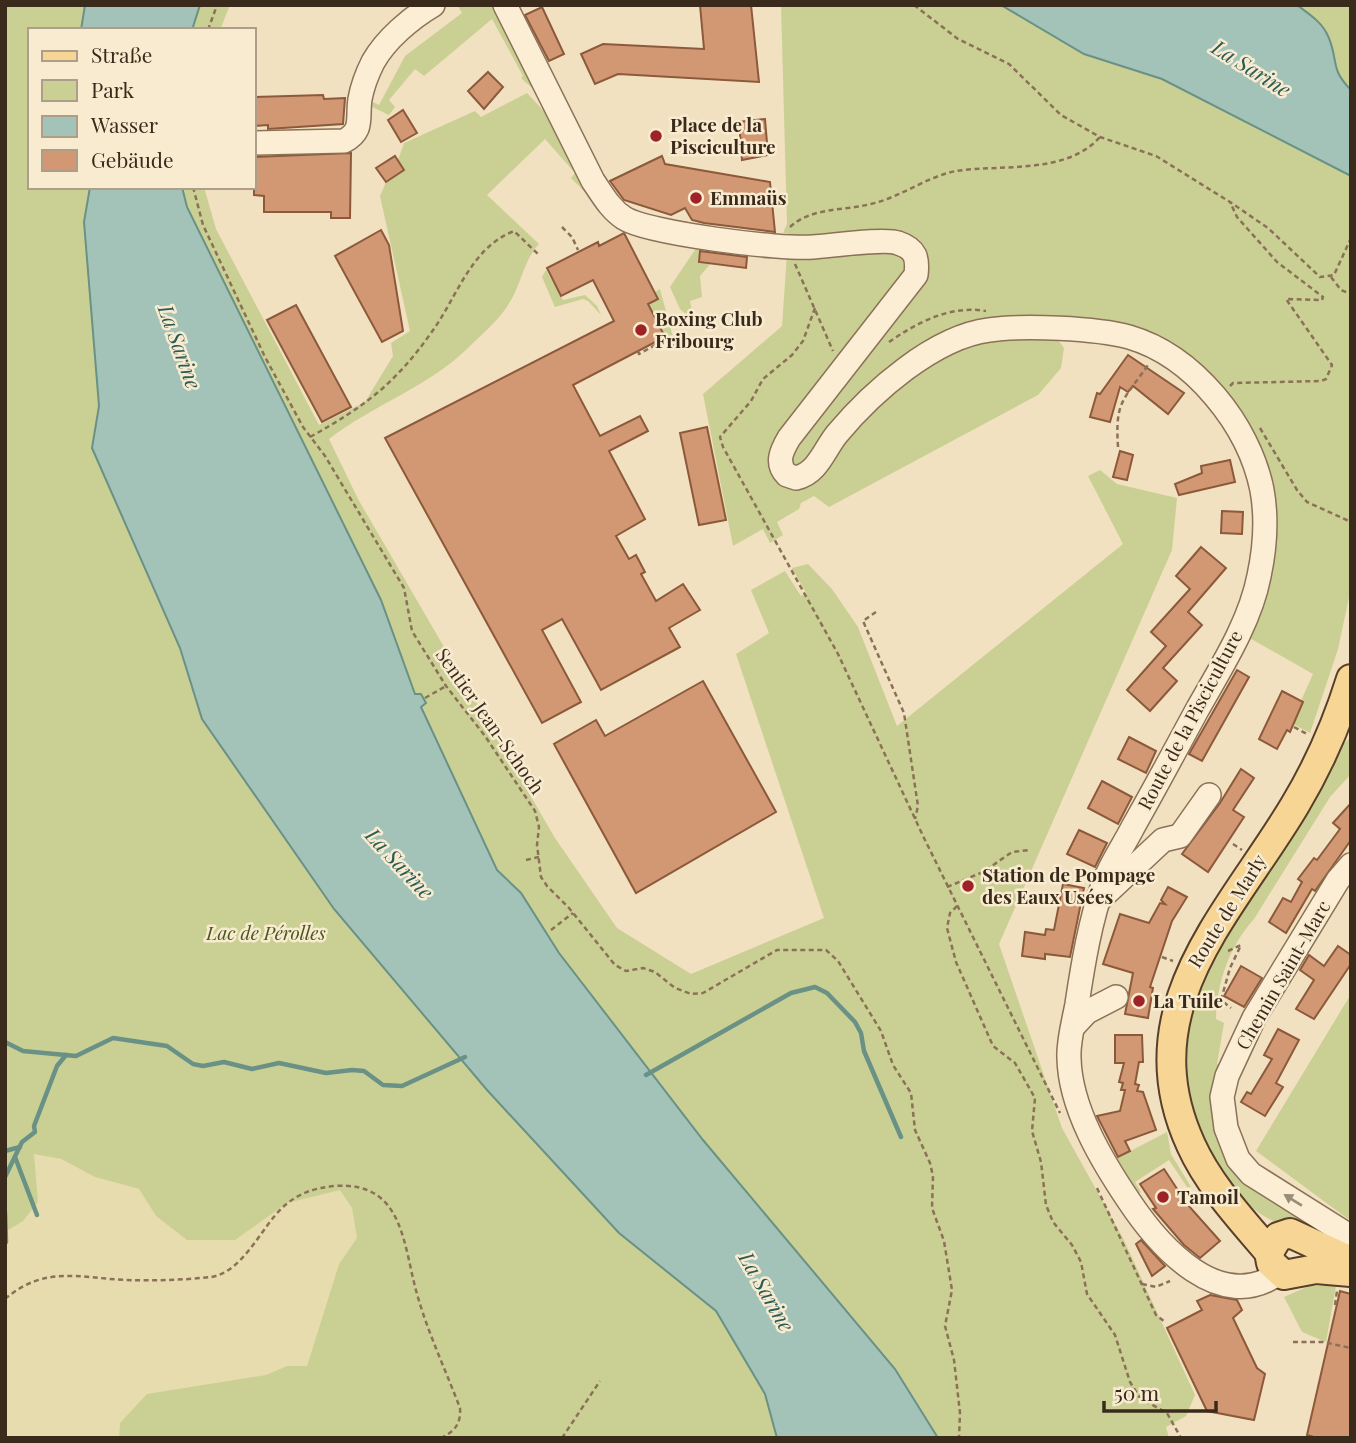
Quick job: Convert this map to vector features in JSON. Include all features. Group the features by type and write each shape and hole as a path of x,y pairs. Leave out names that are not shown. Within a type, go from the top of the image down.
{"main road":[{"name":"Route de Marly","path":"1351,679 1344,723 1294,806 1205,940 1178,1004 1171,1053 1174,1097 1194,1152 1221,1192 1252,1217 1289,1254 1351,1261"},
{"path":"1289,1254 1344,1282"}],"street":[{"path":"256,143 344,141 354,136 359,125 360,99 373,61 411,19 433,5"},
{"name":"Route de la Pisciculture","path":"505,5 593,181 609,205 625,219 655,229 783,248 896,242 914,251 918,259 916,275 789,438 781,452 780,462 787,475 796,478 811,471 836,436 867,404 943,344 976,332 1022,328 1127,337 1153,347 1182,365 1213,395 1233,420 1254,460 1262,494 1265,532 1259,579 1233,645 1105,879 1083,967 1068,1057 1078,1103 1111,1174 1151,1230 1182,1264 1216,1282 1249,1285 1263,1282 1289,1254"},
{"name":"Route de la Pisciculture","path":"1098,901 1163,840 1180,836 1209,795"},
{"name":"Chemin Saint-Marc","path":"1351,865 1338,880 1254,1017 1227,1076 1222,1097 1226,1128 1238,1159 1245,1167 1351,1237"},
{"path":"1073,1027 1087,1012 1116,997"}],"path":[{"path":"209,28 217,5"},
{"path":"914,5 958,39 1009,64 1061,115 1100,137 1156,156 1230,202 1268,228 1320,277 1331,277 1340,267 1349,240"},
{"path":"829,344 783,248 780,236 807,215 871,204 956,171 1047,163 1090,149 1100,137"},
{"name":"Sentier Jean-Schoch","path":"194,189 203,225 265,357 310,437 404,588 412,631 446,686 485,736 535,811 539,827 538,857 541,877 547,887 573,913 615,965 626,971 643,968 655,972 675,988 691,994 716,988 778,950 826,950 838,961 881,1031 893,1065 911,1093 915,1130 930,1163 933,1177 932,1208 944,1241 952,1290 945,1326 954,1360 959,1438"},
{"path":"1230,202 1237,217 1277,262 1323,297 1322,300 1286,299 1332,365 1326,379 1321,381 1233,383 1230,386"},
{"path":"562,227 572,237 578,250"},
{"path":"310,437 378,395 431,334 480,254 498,238 514,232 540,257"},
{"path":"1345,248 1351,248"},
{"path":"1331,277 1341,290 1351,294"},
{"path":"814,308 803,341 792,355 763,379 751,401 720,437 787,565 838,654 947,887 1063,1120"},
{"path":"638,351 639,354 668,338 673,346 680,344"},
{"path":"1118,447 1115,415 1118,407 1150,362"},
{"path":"1263,431 1297,490 1307,502 1351,522"},
{"path":"876,612 863,621 904,713 918,806 915,819"},
{"path":"425,698 446,686"},
{"path":"1294,727 1310,736"},
{"path":"947,887 983,872 1012,852 1029,850"},
{"path":"526,860 538,857"},
{"path":"957,906 950,913 947,928 956,962 975,999 993,1046 1015,1063 1035,1098 1032,1131 1041,1162 1049,1214 1081,1262 1087,1294 1115,1335 1130,1382 1140,1398 1167,1413 1181,1438"},
{"path":"551,930 573,913"},
{"path":"1231,1007 1221,1000 1230,968 1241,945 1234,947"},
{"path":"1162,957 1180,963"},
{"path":"1093,1180 1156,1315 1165,1322"},
{"path":"5,1298 38,1278 61,1275 127,1280 214,1276 233,1266 262,1230 297,1196 314,1188 352,1185 374,1192 393,1212 407,1242 417,1294 460,1408 461,1421 454,1430 441,1438"},
{"path":"1142,1284 1156,1287 1170,1281"},
{"path":"1335,1305 1344,1282"},
{"path":"1293,1342 1323,1342 1351,1348"},
{"path":"562,1438 600,1381"}],"shaded area":[{"path":"5,1148 61,1159 95,1177 139,1189 156,1216 340,1189 352,1208 357,1238 339,1264 306,1369 120,1423 119,1438 5,1438"}],"green space":[{"name":"Lac de Pérolles","path":"5,5 230,5 221,28 28,28 28,189 205,189 216,229 319,425 365,402 393,356 391,343 410,331 380,196 386,182 404,170 398,160 404,143 475,111 481,117 527,93 555,123 586,187 585,192 571,178 575,173 545,139 487,195 539,244 529,258 504,311 468,348 436,374 329,439 358,499 555,838 617,928 691,974 824,918 736,654 769,633 751,590 785,571 801,596 806,593 792,568 808,564 832,589 858,627 897,726 1123,544 1088,476 1100,470 1117,484 1177,498 1172,550 999,944 1062,1128 1123,1238 1195,1395 1186,1416 1166,1427 1169,1438 119,1438 120,1423 147,1394 266,1375 287,1366 307,1366 339,1264 357,1238 352,1208 340,1190 287,1203 235,1240 187,1240 156,1216 139,1189 95,1177 61,1159 34,1154 38,1202 23,1221 5,1232"},
{"path":"457,5 496,6 542,97 521,78 523,76 492,19 424,76 415,69 389,100 395,107 389,115 370,106 373,102 379,105 405,56 462,13"},
{"path":"781,5 1351,5 1351,588 1338,649 1310,733 1291,723 1313,674 1246,636 1265,467 1159,340 1142,330 1045,324 1045,339 1058,340 1064,348 1061,368 1038,395 829,507 814,496 801,503 799,509 777,522 783,535 770,543 763,529 733,546 703,394 782,326 788,233 783,233 787,224"},
{"path":"701,241 699,261 711,263 700,276 702,297 690,301 694,321 680,309 670,287"},
{"path":"546,270 563,300 585,295 597,306 601,315 583,299 555,307 542,277"},
{"path":"660,289 674,341 672,342 668,336 665,337 648,304 658,299 655,292"},
{"path":"1351,737 1351,774 1330,797 1231,953 1222,978 1216,1019 1224,1023 1217,1064 1221,1065 1233,1161 1351,1241 1278,1223 1250,1206 1225,1178 1207,1148 1192,1109 1185,1073 1186,1040 1192,1009 1219,947 1340,747"},
{"path":"1351,994 1351,1218 1348,1219 1256,1151"},
{"path":"1167,1132 1171,1154 1191,1187 1187,1187 1169,1160 1135,1182 1141,1192 1136,1196 1113,1160"},
{"path":"1309,1286 1336,1286 1326,1342 1302,1332 1284,1297"}],"water":[{"path":"85,5 200,5 193,28 81,28"},
{"name":"La Sarine","path":"1001,5 1297,5 1325,31 1337,70 1351,90 1351,176 1162,79 1084,54"},
{"name":"Lac de Pérolles","path":"90,189 182,189 187,207 381,600 415,694 421,694 426,703 421,707 497,870 521,893 559,953 703,1140 895,1369 938,1438 777,1438 765,1394 716,1311 619,1233 487,1090 334,909 202,719 180,648 92,448 99,406 84,222"}],"building":[{"path":"700,5 751,5 759,82 618,74 595,84 581,54 603,44 704,49"},
{"path":"542,7 564,54 549,61 525,15"},
{"path":"488,72 503,87 484,109 468,91"},
{"path":"323,95 324,99 345,98 343,124 268,129 268,125 256,126 256,97"},
{"path":"403,110 417,133 401,142 388,120"},
{"path":"765,119 768,155 742,160 739,122"},
{"path":"351,153 350,218 331,218 331,212 264,212 264,196 254,195 256,157"},
{"path":"395,156 404,170 386,182 376,168"},
{"name":"Emmaüs","path":"662,156 665,164 770,182 775,232 704,223 692,220 685,208 671,215 624,200 610,181"},
{"path":"381,230 389,245 403,331 382,342 335,256"},
{"path":"624,233 658,299 648,304 665,337 573,385 600,436 640,416 648,431 609,451 645,519 616,536 629,559 636,555 645,572 641,574 656,601 683,584 700,610 669,628 680,647 601,690 562,619 542,630 581,702 542,723 385,438 614,321 593,280 561,296 547,268 598,242 599,246"},
{"path":"700,251 747,257 746,268 699,262"},
{"path":"296,305 351,407 322,422 267,320"},
{"path":"1128,355 1184,393 1168,414 1133,386 1128,392 1120,387 1110,422 1090,417 1097,393 1100,394"},
{"path":"707,427 726,520 699,525 680,433"},
{"path":"1120,451 1133,455 1127,480 1113,477"},
{"path":"1230,460 1235,482 1179,495 1175,484 1202,473 1201,466"},
{"path":"1222,511 1243,512 1242,534 1221,533"},
{"path":"1201,547 1226,568 1188,612 1202,625 1163,668 1177,681 1150,711 1127,690 1166,646 1151,632 1190,589 1176,576"},
{"path":"1237,670 1249,677 1202,761 1189,754"},
{"path":"703,681 776,812 636,893 554,744 596,720 605,736"},
{"path":"1282,691 1303,702 1290,732 1287,730 1277,749 1259,739"},
{"path":"1129,737 1156,751 1146,773 1118,759"},
{"path":"1241,769 1254,778 1233,810 1244,817 1208,872 1182,854 1220,803"},
{"path":"1102,781 1132,797 1118,824 1088,808"},
{"path":"1351,803 1351,840 1315,891 1312,889 1286,933 1269,922 1283,898 1291,902 1302,882 1298,879 1314,858 1317,860 1340,829 1333,823"},
{"path":"1079,830 1107,843 1095,867 1067,854"},
{"path":"1063,884 1084,888 1070,957 1045,954 1045,959 1022,956 1025,932 1045,935 1046,929 1054,930"},
{"path":"1168,887 1187,897 1172,921 1150,987 1153,988 1148,1018 1125,1014 1133,973 1103,964 1120,914 1149,923 1160,903 1165,904 1161,900"},
{"path":"1338,946 1351,955 1351,964 1314,1019 1296,1009 1314,980 1300,970 1309,955 1324,966"},
{"path":"1241,966 1262,978 1244,1007 1224,996"},
{"path":"1278,1029 1299,1040 1276,1083 1283,1087 1265,1116 1241,1102 1247,1092 1251,1094 1272,1059 1264,1055"},
{"path":"1115,1035 1142,1035 1143,1062 1139,1062 1135,1084 1139,1085 1137,1091 1143,1092 1156,1130 1125,1141 1130,1151 1118,1157 1097,1116 1120,1111 1125,1090 1121,1090 1123,1083 1119,1082 1124,1063 1115,1063"},
{"path":"1164,1169 1187,1204 1220,1241 1200,1258 1184,1245 1153,1209 1156,1208 1140,1184"},
{"path":"1141,1240 1165,1266 1152,1276 1136,1244"},
{"path":"1340,1291 1351,1294 1351,1438 1317,1438 1307,1435"},
{"path":"1210,1295 1237,1300 1242,1310 1233,1318 1257,1368 1265,1374 1254,1420 1207,1411 1167,1328 1202,1310 1197,1301"}],"waterway":[{"path":"646,1075 791,993 815,987 827,993 855,1022 861,1033 864,1051 901,1137"},
{"path":"5,1042 23,1051 76,1056 113,1038 167,1046 193,1064 203,1066 224,1062 252,1069 279,1063 326,1073 364,1071 383,1085 402,1086 465,1057"},
{"path":"5,1177 22,1142 35,1132 34,1126 57,1066 66,1055"},
{"path":"5,1151 20,1147"},
{"path":"15,1157 37,1215"},
{"path":"5,1212 6,1242"}],"place":[{"name":"Place de la Pisciculture","path":"656,136"},
{"name":"Emmaüs","path":"696,198"},
{"name":"Boxing Club Fribourg","path":"641,330"},
{"name":"Station de Pompage des Eaux Usées","path":"968,886"},
{"name":"La Tuile","path":"1139,1001"},
{"name":"Tamoil","path":"1163,1197"}]}
